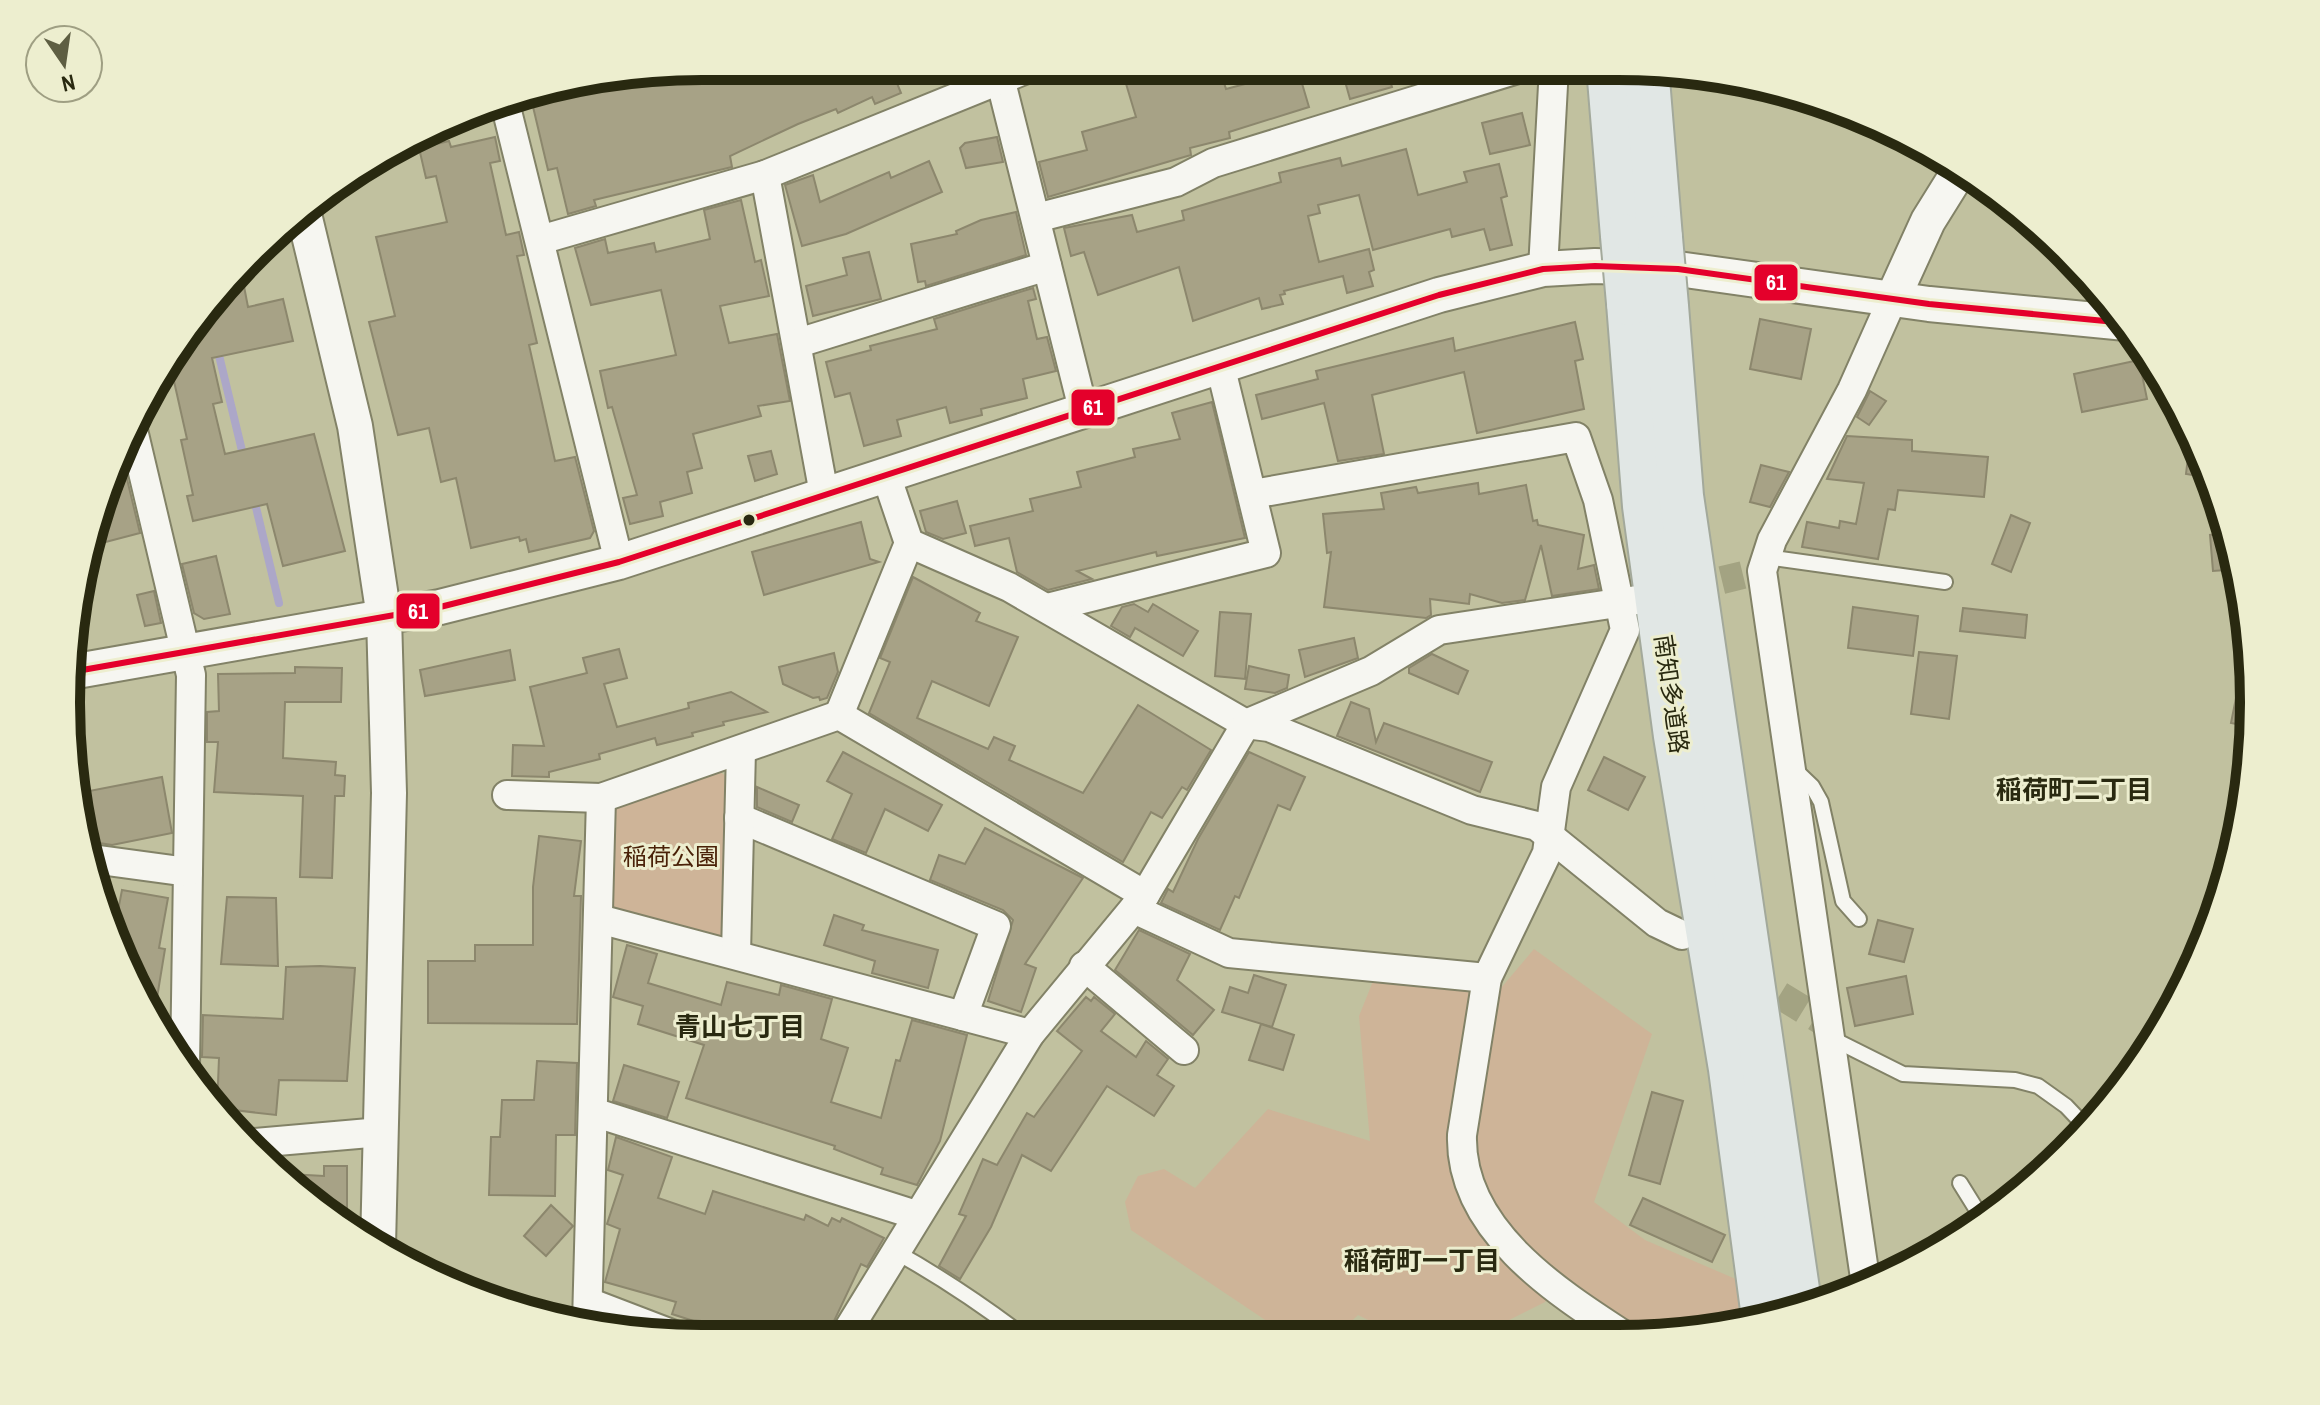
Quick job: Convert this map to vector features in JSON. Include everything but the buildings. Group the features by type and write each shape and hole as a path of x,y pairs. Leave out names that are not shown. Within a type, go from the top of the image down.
{"highway":[{"name":"南知多道路","path":"1612,80 1642,237"},
{"name":"南知多道路","path":"1646,81 1642,237 1647,304 1645,506 1676,736 1731,1069 1763,1308"},
{"name":"南知多道路","path":"1647,304 1681,496 1798,1298"}],"street":[{"path":"540,240 765,175 983,80"},
{"path":"1001,80 1083,409"},
{"path":"1036,218 1176,182 1213,163 1482,80"},
{"path":"1543,269 1553,80"},
{"path":"507,111 619,562"},
{"path":"765,175 824,494"},
{"path":"1864,1274 1757,568 1852,390 1928,221 1954,179"},
{"path":"306,223 355,426 384,617 389,793 378,1234"},
{"path":"798,343 1047,266"},
{"path":"81,670 440,607 619,562 1439,295 1543,269 1595,266 1678,269 1893,298 2109,321"},
{"path":"1047,608 1266,553 1220,365"},
{"path":"1253,494 1576,437 1631,601 1625,630 1556,787 1547,853 1487,978 1462,1135 1461,1161 1469,1186 1496,1229 1542,1278 1609,1325"},
{"path":"136,444 188,652 192,686 185,1048"},
{"path":"507,795 601,798 839,715 909,543 886,475"},
{"path":"909,543 1009,587 1246,724 1269,727 1472,810 1537,826 1657,923 1682,935"},
{"path":"851,1325 1030,1034 1140,902 1246,724 1371,671 1439,630 1631,601"},
{"path":"839,715 1140,902 1229,953 1487,978"},
{"path":"736,954 741,750"},
{"path":"588,1313 601,798"},
{"path":"739,818 996,926 963,1016"},
{"path":"100,860 188,872"},
{"path":"599,919 1030,1034"},
{"path":"1084,966 1184,1050"},
{"path":"593,1112 916,1215"},
{"path":"261,1142 381,1132"}],"lane":[{"path":"1757,568 1945,582"},
{"path":"1788,764 1812,786 1821,802 1843,901 1859,919"},
{"path":"1827,1036 1903,1074 2015,1080 2038,1086 2079,1120"},
{"path":"1960,1183 1977,1210"},
{"path":"894,1251 952,1283 1009,1325"}],"green space":[{"name":"稲荷公園","path":"717,770 732,780 727,932 718,938 618,912 610,902 614,813 619,803"},
{"path":"1534,949 1652,1034 1594,1202 1645,1240 1738,1280 1742,1312 1699,1320 1629,1325 1558,1283 1545,1302 1505,1322 1490,1325 1378,1325 1358,1315 1348,1325 1273,1325 1131,1230 1125,1202 1138,1176 1164,1169 1195,1188 1268,1109 1370,1141 1359,1016 1375,976 1501,988"}],"waterway":[{"path":"217,347 244,459"},
{"path":"254,499 279,603"}],"tunnel":[{"path":"1681,590 1743,575"},
{"path":"1744,973 1825,1023"}],"transit line":[{"name":"61","path":"81,670 440,607 619,562 1439,295 1543,269 1595,266 1678,269 1929,304 2109,321"}],"district":[{"name":"稲荷町二丁目","path":"2074,790"},
{"name":"青山七丁目","path":"740,1027"},
{"name":"稲荷町一丁目","path":"1422,1261"}]}
